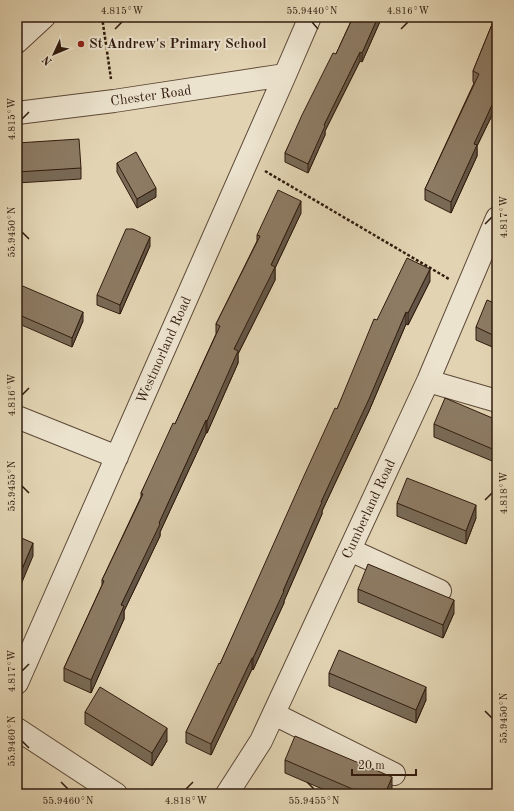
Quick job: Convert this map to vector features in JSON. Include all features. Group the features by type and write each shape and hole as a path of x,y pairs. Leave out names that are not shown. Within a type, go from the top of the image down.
{"street":[{"path":"17,42 44,17"},
{"name":"Westmorland Road","path":"17,683 310,17"},
{"name":"Chester Road","path":"17,113 114,101 285,75"},
{"name":"Cumberland Road","path":"227,794 261,741 274,714 428,381 497,218"},
{"path":"428,381 497,401"},
{"path":"17,417 117,457"},
{"path":"350,550 440,591"},
{"path":"274,714 394,774"},
{"path":"17,729 116,794"}],"path":[{"path":"102,17 114,101"},
{"path":"247,161 467,289"}],"building":[{"path":"353,17 378,17 362,53 360,52 324,125 325,126 308,164 285,153 333,53 336,54"},
{"path":"495,17 497,17 497,84 493,92 497,94 474,144 477,145 451,202 425,189 479,74 473,71"},
{"path":"79,139 81,168 17,172 17,143"},
{"path":"136,152 156,188 137,199 117,163"},
{"path":"278,190 301,201 271,265 275,267 234,349 238,351 159,523 160,524 121,605 124,606 91,680 64,668 104,581 102,580 143,494 141,493 173,423 175,424 220,326 216,324 260,236 257,235"},
{"path":"126,229 133,229 150,237 120,305 97,295"},
{"path":"407,258 430,269 408,313 406,312 369,399 321,502 284,591 211,744 186,732 219,663 220,664 335,408 337,409 374,319 377,320"},
{"path":"18,284 83,312 72,338 17,314"},
{"path":"487,300 497,304 497,337 476,327"},
{"path":"445,398 497,420 497,451 434,424"},
{"path":"407,478 476,505 466,531 397,503"},
{"path":"17,536 33,543 17,581"},
{"path":"368,564 454,600 443,625 358,589"},
{"path":"339,650 426,687 416,710 329,673"},
{"path":"100,687 167,728 152,753 85,712"},
{"path":"295,736 392,777 385,794 364,794 285,760"}],"place":[{"name":"St Andrew's Primary School","path":"81,44"}]}
